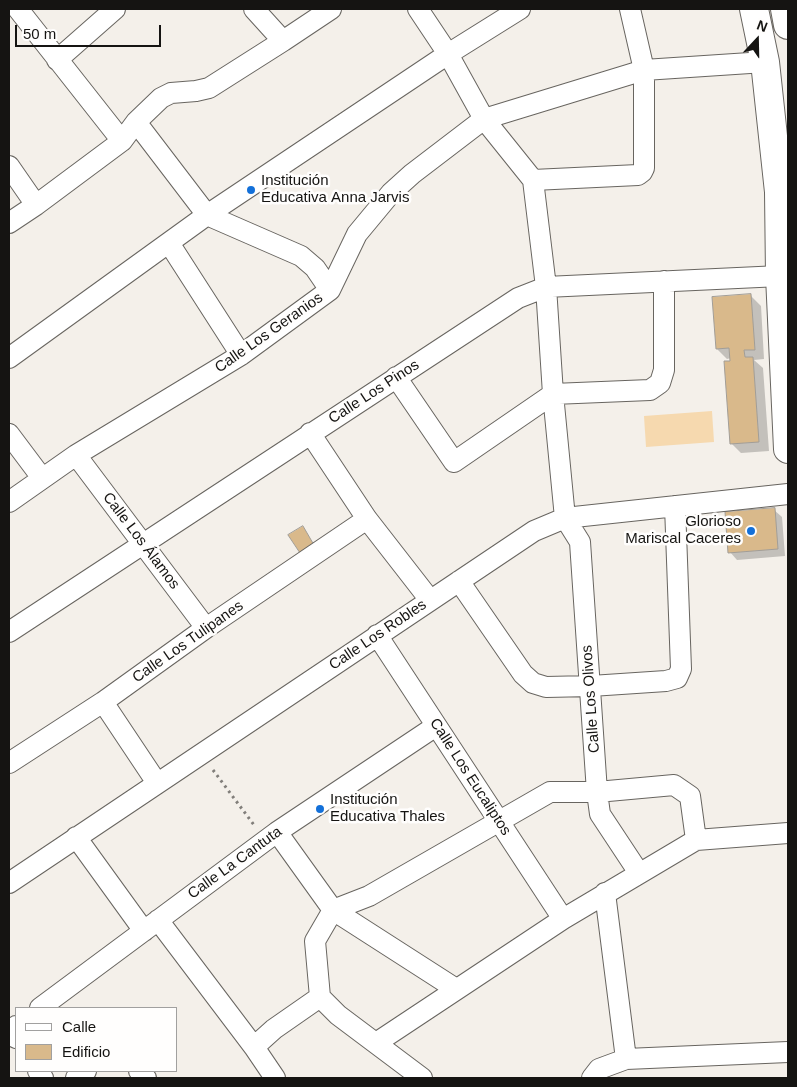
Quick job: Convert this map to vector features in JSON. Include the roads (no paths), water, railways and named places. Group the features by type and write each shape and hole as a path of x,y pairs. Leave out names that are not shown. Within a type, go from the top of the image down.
{"street":[{"path":"18,9 122,141"},
{"path":"57,60 115,9"},
{"path":"254,9 283,41"},
{"path":"9,223 122,141 136,122 161,98 172,93 208,88 331,9"},
{"path":"418,9 448,54 484,119 533,180 546,287 565,518"},
{"path":"9,358 207,215 448,54 520,9"},
{"path":"533,180 638,175 642,172 644,168 644,70 630,9"},
{"path":"754,9 765,62 779,192 780,276 788,449"},
{"path":"785,9 788,25"},
{"path":"484,119 644,70 765,62"},
{"name":"Calle Los Geranios","path":"9,502 76,455 241,355 330,290 357,234 391,193 412,174 484,119"},
{"path":"136,122 207,215 301,256 315,268 330,290"},
{"path":"9,166 36,205"},
{"path":"169,243 241,355"},
{"name":"Calle Los Pinos","path":"9,632 518,298 546,287 780,276"},
{"path":"396,378 454,462 554,394 650,390 660,383 664,370 664,282"},
{"path":"310,433 367,519 430,600"},
{"path":"9,434 42,478"},
{"name":"Calle Los Álamos","path":"76,455 206,628"},
{"name":"Calle Los Robles","path":"9,883 534,531 565,518 788,494"},
{"path":"459,581 523,674 533,684 546,687 591,686 677,678 680,669 675,506"},
{"name":"Calle Los Olivos","path":"565,518 580,542 600,814 639,873"},
{"name":"Calle Los Tulipanes","path":"9,763 103,702 206,628 367,519"},
{"name":"Calle Los Eucaliptos","path":"377,635 563,918"},
{"path":"103,702 157,783"},
{"name":"Calle La Cantuta","path":"41,1007 271,836 436,726"},
{"path":"416,1077 376,1043 338,1015 320,996 315,941 333,910 369,896 550,792 597,792 674,785 690,796 696,840"},
{"path":"376,1043 563,918 696,840 788,833"},
{"path":"271,836 333,910 456,989"},
{"path":"76,837 254,1047 275,1078"},
{"path":"605,893 626,1060"},
{"path":"254,1047 274,1029 320,996"},
{"path":"592,1078 600,1069 626,1060 788,1052"}],"place":[{"name":"Institución Educativa Anna Jarvis","path":"251,190"},
{"name":"Glorioso Mariscal Caceres","path":"751,531"},
{"name":"Institución Educativa Thales","path":"320,809"}]}
